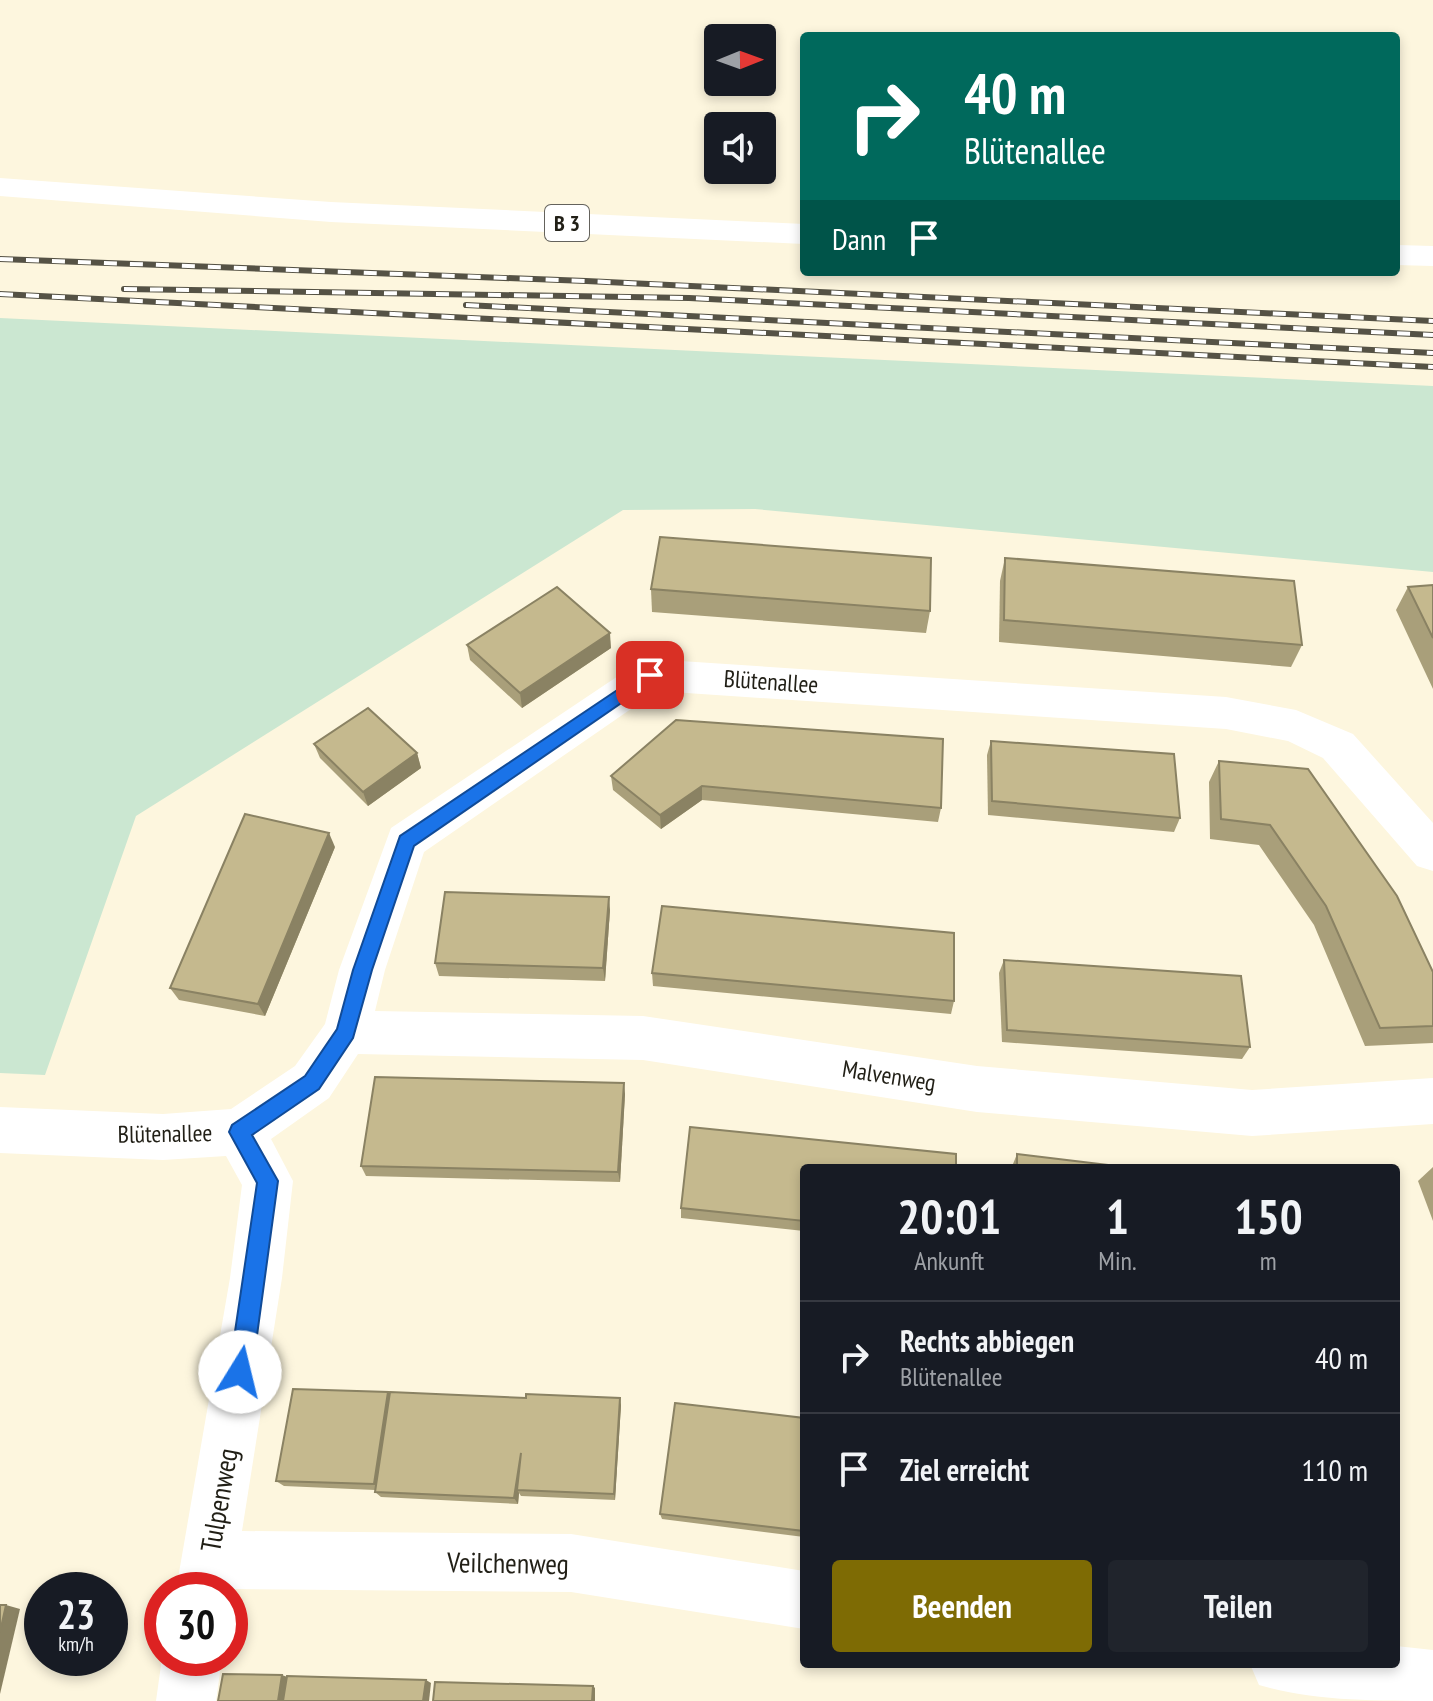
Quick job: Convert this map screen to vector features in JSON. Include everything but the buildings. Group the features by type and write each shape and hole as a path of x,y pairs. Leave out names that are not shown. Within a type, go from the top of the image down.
{"street":[{"name":"B 3","path":"0,187 331,212 800,234"},
{"path":"1400,255 1433,256"},
{"name":"Blütenallee","path":"0,1130 163,1137 239,1132 312,1082 346,1032 362,970 406,841 650,675 1226,713 1296,726 1338,746 1433,853"},
{"name":"Malvenweg","path":"346,1032 643,1038 977,1089 1252,1113 1433,1101"},
{"name":"Tulpenweg","path":"207,1572 256,1278 268,1181 239,1132"},
{"name":"Veilchenweg","path":"248,1574 571,1563 800,1599"},
{"path":"1318,1668 1433,1680"},
{"path":"186,1701 189,1676"}],"green space":[{"path":"0,318 1433,386 1433,572 755,509 623,510 136,816 45,1075 0,1073"}],"railway":[{"path":"0,259 586,281 1433,321"},
{"path":"124,289 689,298 1433,335"},
{"path":"0,294 1433,367"},
{"path":"466,305 1433,353"}],"route":[{"path":"240,1372 268,1181 239,1132 312,1082 346,1032 362,970 406,841 650,675"}]}
